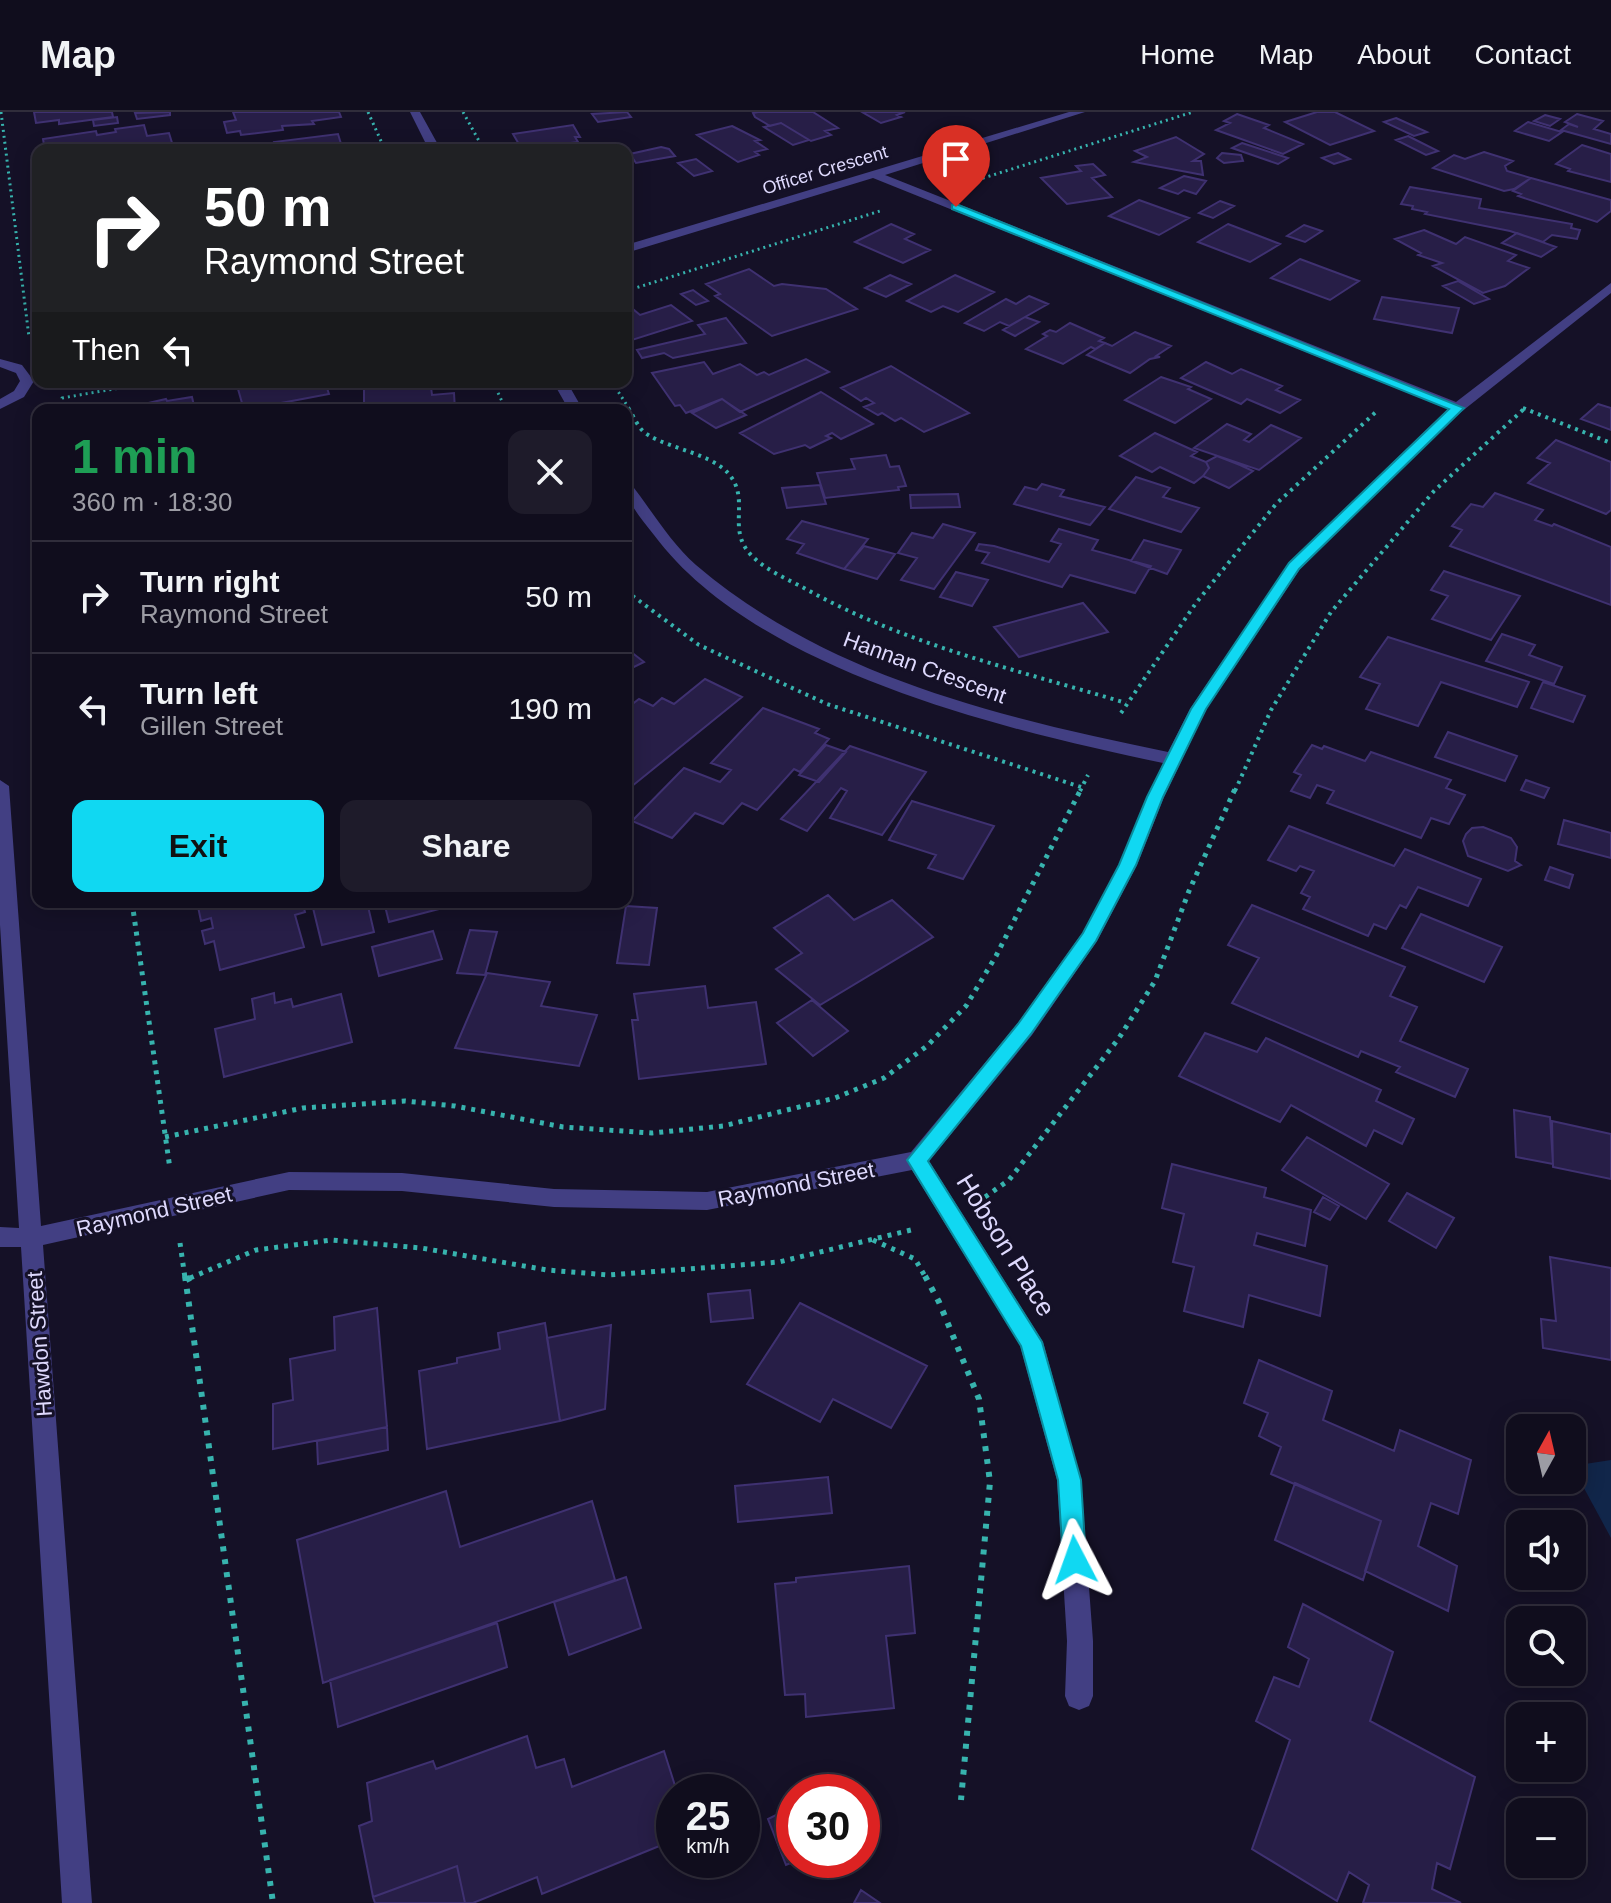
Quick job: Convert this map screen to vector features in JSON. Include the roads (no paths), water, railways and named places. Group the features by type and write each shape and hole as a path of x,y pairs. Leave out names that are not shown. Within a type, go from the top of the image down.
{"street":[{"path":"415,112 432,144"},
{"name":"Officer Crescent","path":"632,247 1080,112"},
{"path":"873,174 1458,408"},
{"path":"917,1160 1025,1029 1090,936 1128,865 1198,709 1294,566 1436,425 1611,287"},
{"path":"0,363 19,368 32,376 19,394 0,405"},
{"name":"Hannan Crescent","path":"632,495 689,566 778,632 878,678 1019,725 1173,759"},
{"name":"Hawdon Street","path":"0,786 6,956 31,1238 77,1903"},
{"name":"Raymond Street","path":"0,1237 31,1238 289,1181 402,1182 554,1198 707,1201 917,1160"},
{"name":"Hobson Place","path":"917,1160 1031,1342 1069,1480 1080,1641 1079,1696"}],"water":[{"path":"1611,1460 1611,1538 1586,1492 1586,1464"}]}
